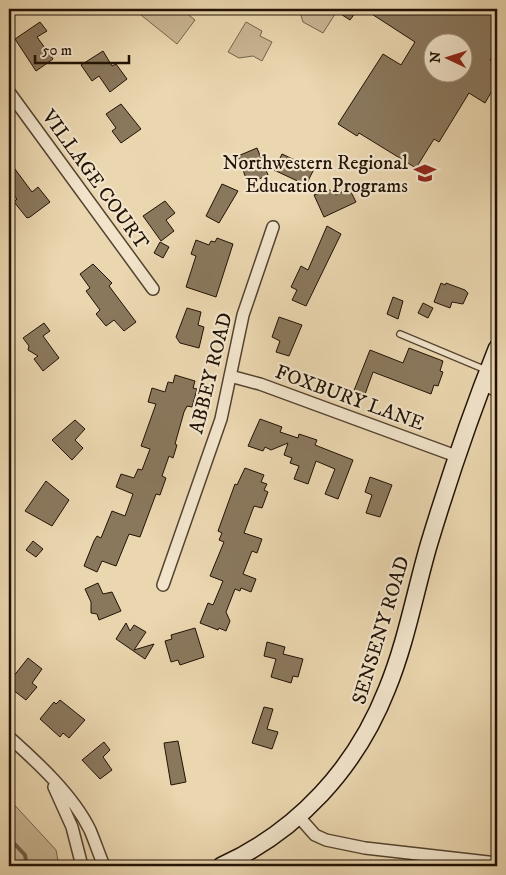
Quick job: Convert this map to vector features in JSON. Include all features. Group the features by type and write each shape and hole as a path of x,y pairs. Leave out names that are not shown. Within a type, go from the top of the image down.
{"main road":[{"name":"SENSENY ROAD","path":"221,866 267,842 299,817 341,772 359,747 377,712 398,658 412,602 456,456 489,382 497,348"}],"street":[{"name":"VILLAGE COURT","path":"9,92 153,289"},
{"name":"ABBEY ROAD","path":"163,585 221,419 243,315 273,227"},
{"name":"FOXBURY LANE","path":"230,376 260,384 456,456"},
{"path":"9,737 49,777 77,809 90,830 104,866"},
{"path":"49,777 67,814 82,866"},
{"path":"299,817 315,834 326,840 365,848 497,864"}],"lane":[{"path":"400,334 489,382"}],"shaded area":[{"path":"146,9 181,9 195,20 177,44 141,15"},
{"path":"299,9 333,9 337,11 323,33 303,22"},
{"path":"246,22 262,31 260,36 272,42 262,61 253,56 239,58 228,52"},
{"path":"9,799 56,850 59,866 9,866"}],"building":[{"path":"333,9 358,9 350,20"},
{"path":"364,9 496,9 492,15 497,19 497,49 490,60 497,64 497,82 485,103 469,93 439,142 434,139 416,168 359,133 357,136 338,124 383,54 401,65 415,42"},
{"path":"40,22 47,31 37,37 53,59 36,71 15,39"},
{"path":"103,51 112,66 116,64 127,79 110,92 99,76 92,81 81,65"},
{"path":"121,104 141,129 121,143 112,131 116,128 106,114"},
{"path":"257,148 268,175 248,184 238,156"},
{"path":"282,154 314,169 306,185 274,170"},
{"path":"9,161 32,192 38,187 50,202 30,217 27,218 14,202 17,199 9,189"},
{"path":"222,184 238,191 219,223 206,216"},
{"path":"349,188 356,202 324,217 314,195 330,190 336,195"},
{"path":"165,201 175,213 166,220 174,231 161,241 143,216"},
{"path":"327,226 341,234 306,306 292,300 297,290 291,287 301,266 308,270"},
{"path":"217,238 233,244 216,297 186,287 196,256 191,254 196,240 209,245 211,241 215,242"},
{"path":"160,242 169,247 163,258 154,253"},
{"path":"93,264 112,283 109,286 136,322 124,331 114,320 106,326 96,314 100,310 86,291 90,288 80,274"},
{"path":"441,283 465,290 468,293 463,304 452,302 450,308 434,302"},
{"path":"393,297 403,301 398,319 387,314"},
{"path":"423,303 433,308 428,318 418,313"},
{"path":"187,308 201,312 198,325 204,327 199,348 180,343 176,337"},
{"path":"279,317 302,325 289,356 276,352 280,341 272,337"},
{"path":"44,323 50,331 43,336 59,358 43,371 34,359 38,356 28,350 29,346 23,338"},
{"path":"409,348 443,361 440,371 443,372 438,386 434,385 431,394 373,372 364,397 353,393 370,350 403,363"},
{"path":"175,375 195,381 193,388 197,389 192,407 187,406 184,412 173,458 169,456 162,476 166,478 160,495 156,494 140,537 129,534 116,566 102,561 97,572 84,566 94,541 97,536 101,538 112,511 125,516 133,494 116,487 121,474 134,478 138,469 142,470 150,449 141,446 156,404 148,402 152,388 165,392 168,382 173,383"},
{"path":"260,419 282,427 280,432 298,438 299,434 317,440 315,445 353,460 338,499 325,494 335,469 316,461 308,484 294,479 299,466 290,463 292,458 284,455 288,443 271,450 265,447 263,451 248,446"},
{"path":"75,420 85,429 75,440 83,448 72,460 52,440"},
{"path":"245,468 264,475 261,482 267,484 264,490 268,492 262,508 254,506 244,533 262,539 257,553 252,551 243,574 256,579 251,592 241,588 240,591 235,589 226,612 230,621 226,631 219,628 218,630 200,623 208,603 213,605 223,581 210,576 224,542 219,540 222,533 218,531 235,484 237,485"},
{"path":"370,477 392,485 380,517 366,513 372,495 365,492"},
{"path":"46,481 69,500 52,526 25,511"},
{"path":"33,541 43,549 36,557 26,550"},
{"path":"98,583 103,594 112,592 121,611 99,620 97,614 91,613 91,602 85,589"},
{"path":"126,623 130,631 134,625 146,632 134,650 154,644 145,659 116,639"},
{"path":"195,628 204,657 180,665 178,660 171,662 165,641 172,639 171,635"},
{"path":"267,642 285,647 283,654 303,659 298,677 293,676 291,683 271,677 276,659 264,656"},
{"path":"28,658 42,669 32,683 37,687 26,700 9,687 9,682"},
{"path":"60,700 85,720 69,738 63,733 60,737 40,719 54,702 56,704"},
{"path":"264,707 273,709 267,729 278,732 272,749 252,743"},
{"path":"178,741 186,782 171,785 164,743"},
{"path":"104,742 110,750 103,757 112,770 100,779 82,760"}],"waterway":[{"path":"9,838 25,855 27,866"}],"place":[{"name":"Northwestern Regional Education Programs","path":"425,173"}]}
